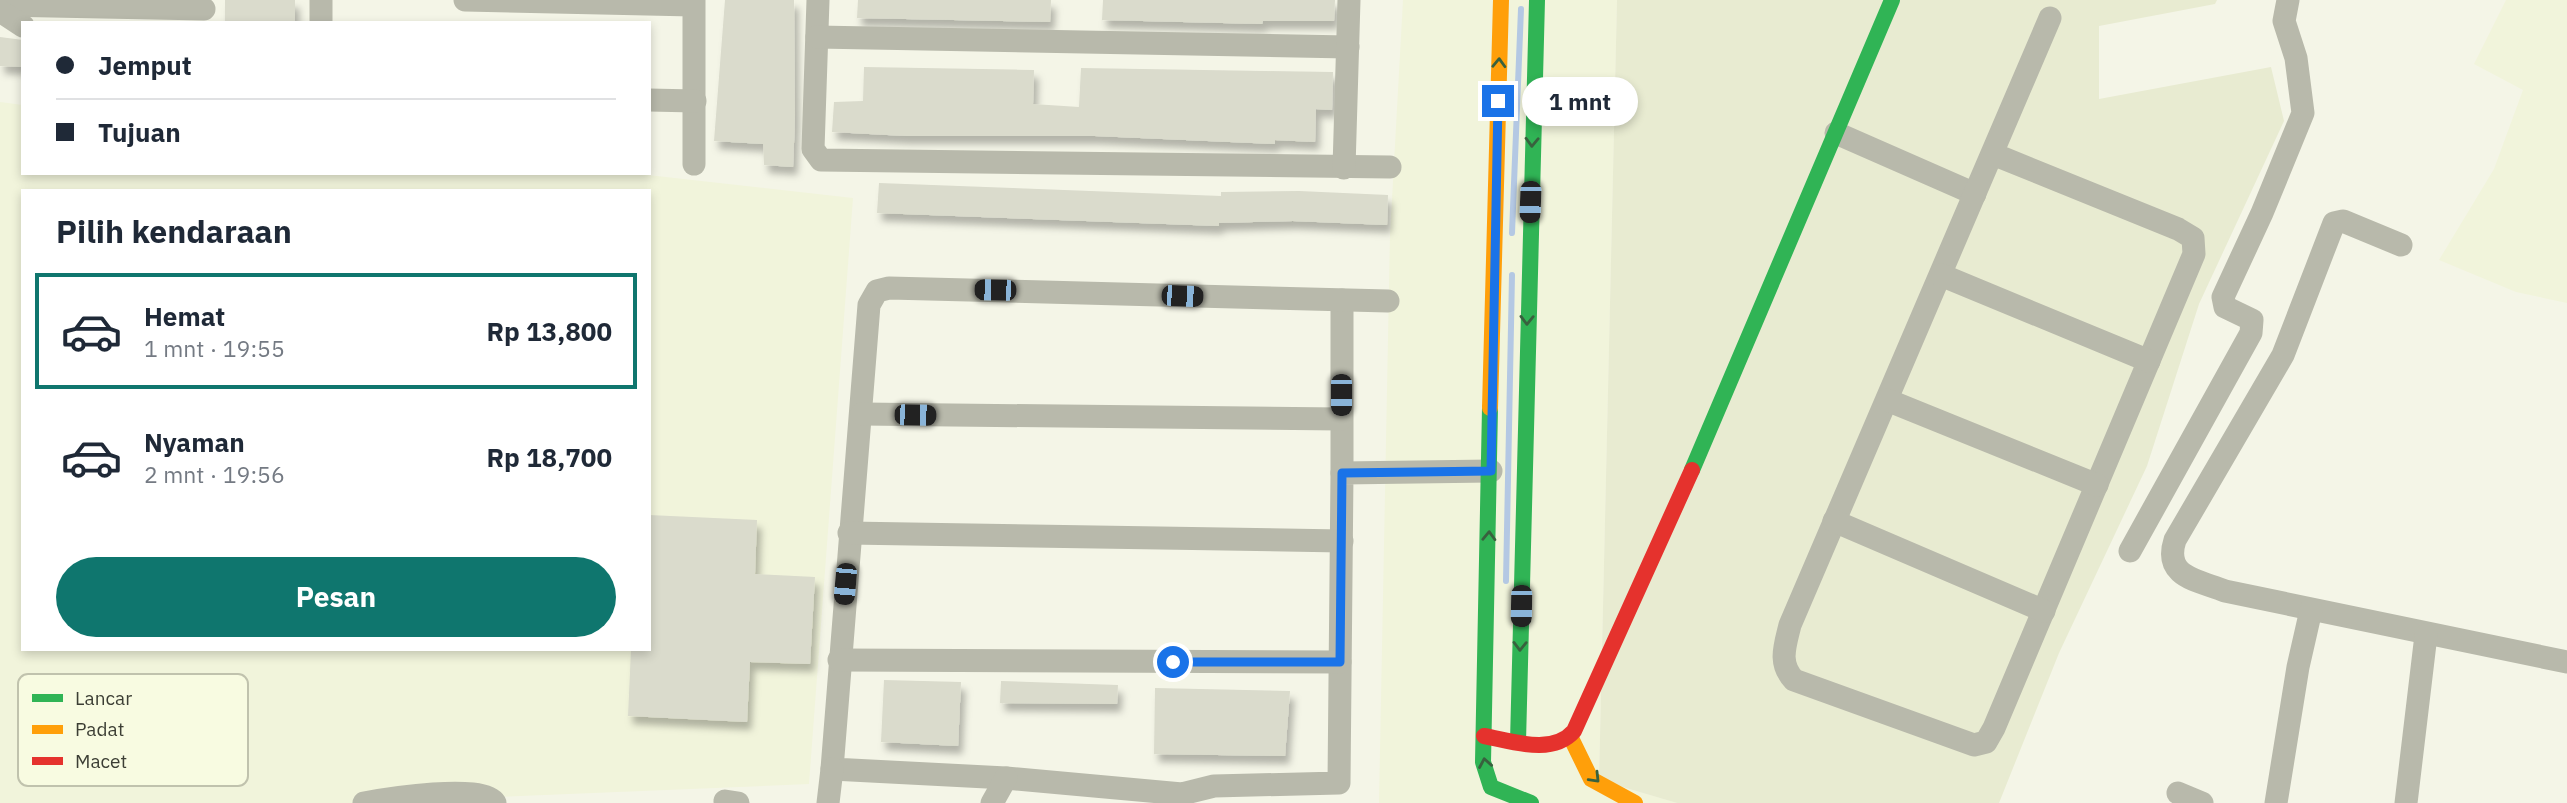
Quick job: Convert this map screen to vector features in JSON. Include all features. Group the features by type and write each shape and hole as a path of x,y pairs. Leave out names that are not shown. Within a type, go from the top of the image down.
{"street":[{"path":"321,0 321,21"},
{"path":"465,0 693,3 694,164"},
{"path":"818,0 813,149 817,158 827,162 1390,167"},
{"path":"1344,168 1349,0"},
{"path":"1501,0 1483,762 1492,787 1507,796 1531,803"},
{"path":"1518,742 1525,252 1536,0"},
{"path":"1484,736 1544,745 1570,736 1587,709 1623,632 1892,0"},
{"path":"2288,0 2284,21 2296,58 2303,113 2262,213 2223,297 2225,307 2288,336"},
{"path":"0,5 204,11"},
{"path":"0,11 21,25"},
{"path":"1993,154 2178,229 2193,238 2194,254 1994,728 1986,742 1974,745 1794,680 1785,670 1783,651 1790,625 2050,18"},
{"path":"817,37 1348,47"},
{"path":"651,100 695,101"},
{"path":"1836,133 1975,194"},
{"path":"2402,245 2343,221 2334,223 2288,336 2283,355 2175,540 2170,554 2173,565 2184,575 2225,591 2426,635 2567,662"},
{"path":"1496,252 1525,252"},
{"path":"1941,275 2149,362"},
{"path":"828,803 869,305 877,292 889,288 1388,301"},
{"path":"832,769 1006,778 1189,798 1214,786 1339,793 1342,300"},
{"path":"2130,551 2251,333 2252,320"},
{"path":"1887,400 2097,485"},
{"path":"862,414 1341,419"},
{"path":"1342,473 1491,471"},
{"path":"1834,521 2044,611"},
{"path":"849,533 1342,541"},
{"path":"2276,803 2298,667 2311,610"},
{"path":"2406,803 2426,635"},
{"path":"839,660 1340,662"},
{"path":"1570,736 1591,779 1635,803"},
{"path":"992,803 1006,778"},
{"path":"2178,793 2202,803"},
{"path":"364,803 432,794 484,795 495,803"}],"shaded area":[{"path":"1403,0 1617,0 1599,780 1677,803 1379,803 1390,235"},
{"path":"1617,0 2217,0 2215,4 2099,26 2099,99 2271,67 2284,121 2199,304 2147,466 2059,653 1999,803 1677,803 1599,780"},
{"path":"2506,0 2567,0 2567,303 2516,292 2439,260 2494,169 2523,90 2474,64"},
{"path":"0,102 21,105 21,175 648,175 853,198 809,784 499,797 498,803 0,803"}],"building":[{"path":"225,0 295,0 295,21 225,21"},
{"path":"725,0 794,0 793,167 764,165 763,144 714,141"},
{"path":"858,0 1051,0 1050,22 857,18"},
{"path":"1103,0 1335,0 1334,21 1263,21 1262,24 1102,20"},
{"path":"0,37 21,40 21,67 0,66"},
{"path":"864,67 1034,70 1033,104 1079,107 1081,68 1333,72 1332,110 1316,109 1315,142 1275,140 1275,144 1095,136 906,136 832,132 834,102 863,101"},
{"path":"879,183 1221,196 1221,192 1299,191 1388,195 1387,225 1293,221 1219,223 1219,226 877,213"},
{"path":"651,515 757,520 755,574 815,577 810,664 750,662 747,722 628,716 631,651 651,651"},
{"path":"884,680 961,682 958,746 881,742"},
{"path":"1001,681 1118,685 1117,704 1000,703"},
{"path":"1155,688 1290,691 1285,756 1154,754"}],"waterway":[{"path":"1512,233 1521,9"},
{"path":"1506,581 1512,275"}],"traffic: fast":[{"path":"1518,742 1537,0"},
{"path":"1692,470 1892,0"},
{"path":"1490,408 1483,762 1491,787 1531,803"}],"traffic: slow":[{"path":"1490,408 1501,0"},
{"path":"1570,736 1591,779 1635,803"}],"traffic: jam":[{"path":"1484,736 1543,745 1565,739 1574,731 1692,470"}],"route":[{"path":"1173,662 1340,662 1342,473 1491,471 1493,253 1498,101"}]}
